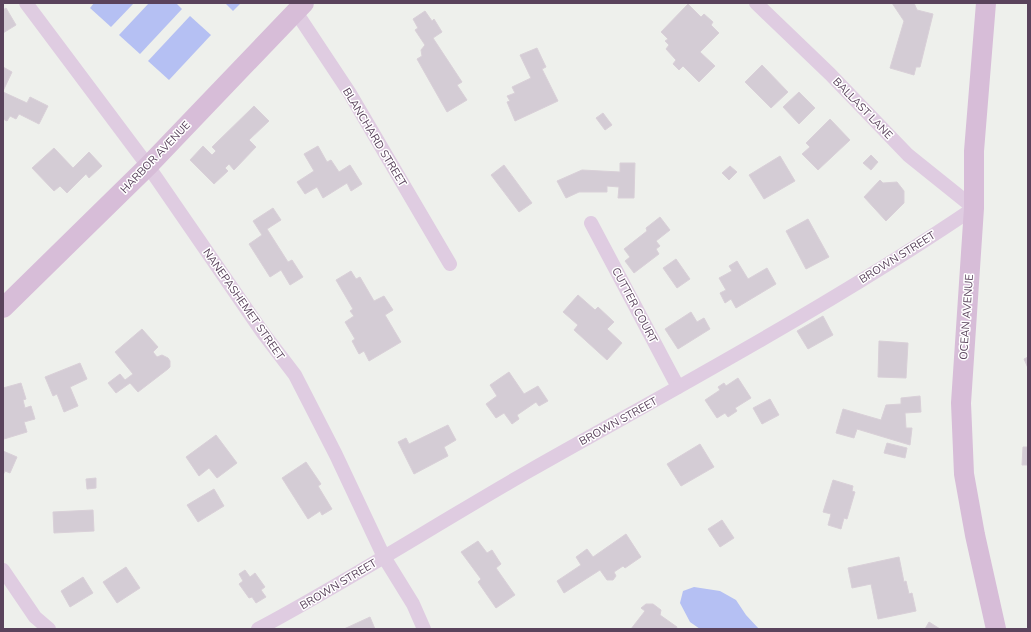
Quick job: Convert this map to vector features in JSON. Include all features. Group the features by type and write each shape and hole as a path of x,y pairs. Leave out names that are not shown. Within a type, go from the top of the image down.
{"main road":[{"name":"OCEAN AVENUE","path":"986,3 974,151 974,208 961,411 964,474 975,535 996,629"},
{"name":"HARBOR AVENUE","path":"3,308 148,166 300,7"}],"street":[{"name":"NANEPASHEMET STREET","path":"26,3 148,166 258,327 295,375 336,455 384,557 413,604 424,629"},
{"name":"BALLAST LANE","path":"756,3 830,74 908,155 974,208"},
{"name":"BLANCHARD STREET","path":"300,7 450,264"},
{"name":"BROWN STREET","path":"258,629 296,609 474,502 678,387 916,247 974,208"},
{"name":"CUTTER COURT","path":"592,224 678,387"},
{"path":"3,570 36,617 49,629"}],"shaded area":[{"path":"94,3 134,3 111,27 90,8"},
{"path":"149,3 176,3 182,9 140,54 119,35"},
{"path":"225,3 241,3 233,11"},
{"path":"190,16 211,35 169,80 148,61"},
{"path":"694,587 720,591 736,600 746,615 759,629 700,629 690,622 680,603 683,591"}],"building":[{"path":"892,3 914,3 917,10 933,14 920,67 916,67 914,75 890,68 904,21"},
{"path":"688,4 701,17 704,14 713,22 711,25 719,33 700,52 715,66 699,82 683,66 679,70 673,64 676,60 666,49 669,45 665,41 668,39 661,32"},
{"path":"6,8 16,25 3,33 3,10"},
{"path":"425,11 432,21 434,19 442,32 433,38 462,82 457,85 467,100 447,112 417,59 422,56 421,50 425,45 415,30 418,28 413,19"},
{"path":"537,48 546,67 542,69 558,101 515,121 507,102 510,101 507,96 515,93 512,87 531,78 520,55"},
{"path":"762,65 788,92 771,108 745,82"},
{"path":"3,67 12,72 3,91"},
{"path":"3,92 27,103 30,97 48,106 39,124 19,114 16,119 10,116 7,121 3,119"},
{"path":"799,92 815,108 799,124 783,107"},
{"path":"254,106 269,121 249,140 256,147 234,170 229,164 225,168 228,171 214,184 190,160 203,146 212,155 216,151 212,147"},
{"path":"603,113 612,125 605,130 596,118"},
{"path":"830,119 850,140 818,170 802,154 810,147 806,143"},
{"path":"318,146 327,162 331,160 339,172 350,165 362,184 351,191 347,183 323,198 317,187 305,194 297,182 314,171 304,154"},
{"path":"54,148 73,168 89,152 102,166 89,178 86,174 67,193 60,186 54,191 32,168"},
{"path":"871,155 878,162 871,170 863,163"},
{"path":"780,156 795,181 764,199 749,175"},
{"path":"620,163 635,163 634,198 618,198 619,187 607,186 607,192 579,192 566,198 557,181 582,170 620,172"},
{"path":"504,165 532,203 519,212 491,175"},
{"path":"730,166 737,172 729,180 722,173"},
{"path":"880,180 883,183 897,182 904,191 904,203 886,221 864,197"},
{"path":"273,208 281,220 267,229 288,262 292,260 303,277 290,285 281,270 270,277 249,244 262,235 253,221"},
{"path":"660,217 670,230 656,241 660,246 656,249 659,254 634,273 625,261 630,257 624,249 647,231 646,228"},
{"path":"808,219 829,257 806,269 786,231"},
{"path":"676,259 690,279 677,288 663,268"},
{"path":"737,261 748,279 767,268 776,284 736,308 731,299 725,303 720,293 726,290 719,278 732,271 729,266"},
{"path":"351,271 356,279 360,277 374,301 384,296 393,310 385,315 401,342 369,361 364,351 359,354 352,341 355,339 345,322 354,316 350,311 353,309 336,280"},
{"path":"578,295 595,310 598,307 614,322 607,329 622,343 607,360 574,330 578,325 563,312"},
{"path":"691,312 697,322 704,318 710,329 678,349 665,329"},
{"path":"823,316 833,335 808,349 797,331"},
{"path":"142,329 158,347 153,352 157,357 162,355 168,358 170,361 170,367 138,392 130,383 116,393 108,383 120,374 125,380 133,374 115,352"},
{"path":"879,341 908,343 906,378 878,377"},
{"path":"1028,357 1028,368 1024,359"},
{"path":"80,363 87,379 70,387 78,406 64,412 57,394 53,396 45,377"},
{"path":"509,372 524,394 538,386 548,401 539,406 536,402 517,415 519,419 512,424 504,413 496,418 486,404 497,396 490,385"},
{"path":"738,378 751,398 735,408 737,411 728,417 725,413 717,418 705,400 720,390 718,387 724,383 726,386"},
{"path":"21,383 26,399 23,400 25,408 31,406 35,419 24,422 27,432 4,439 3,388"},
{"path":"920,396 921,412 905,413 906,428 912,428 910,445 857,429 854,438 836,433 843,409 881,420 886,405 901,404 901,398"},
{"path":"770,399 779,415 762,424 753,408"},
{"path":"448,425 456,440 444,447 448,456 414,474 398,442 406,438 409,444"},
{"path":"216,435 237,463 217,478 209,468 199,476 186,457"},
{"path":"887,443 907,448 905,458 884,453"},
{"path":"700,444 714,467 681,486 667,464"},
{"path":"1023,447 1028,447 1028,465 1022,465"},
{"path":"3,451 17,457 10,473 5,471 3,475"},
{"path":"306,462 321,484 318,486 332,509 322,515 320,511 308,519 282,478"},
{"path":"96,478 96,488 87,489 86,479"},
{"path":"833,480 853,486 852,491 855,492 847,519 844,518 841,529 828,525 831,514 823,512"},
{"path":"214,489 224,506 198,522 187,505"},
{"path":"93,510 94,531 54,533 53,512"},
{"path":"722,520 734,538 720,547 708,529"},
{"path":"626,534 641,557 625,568 623,566 614,572 616,576 613,580 607,580 600,570 564,593 557,581 581,565 576,557 587,549 593,557"},
{"path":"478,541 487,553 492,550 501,564 496,568 515,595 496,608 478,582 481,579 461,552"},
{"path":"899,557 904,582 906,581 909,594 912,593 916,611 878,619 871,584 852,588 848,568"},
{"path":"126,567 140,588 117,603 103,582"},
{"path":"245,570 250,577 255,573 265,587 261,590 266,597 256,603 252,597 249,598 239,584 243,581 239,574"},
{"path":"83,577 93,593 70,607 61,591"},
{"path":"646,604 653,604 661,610 660,615 677,627 676,629 631,629 645,611 641,608"},
{"path":"370,617 375,629 344,629"},
{"path":"929,622 940,629 925,629"}]}
